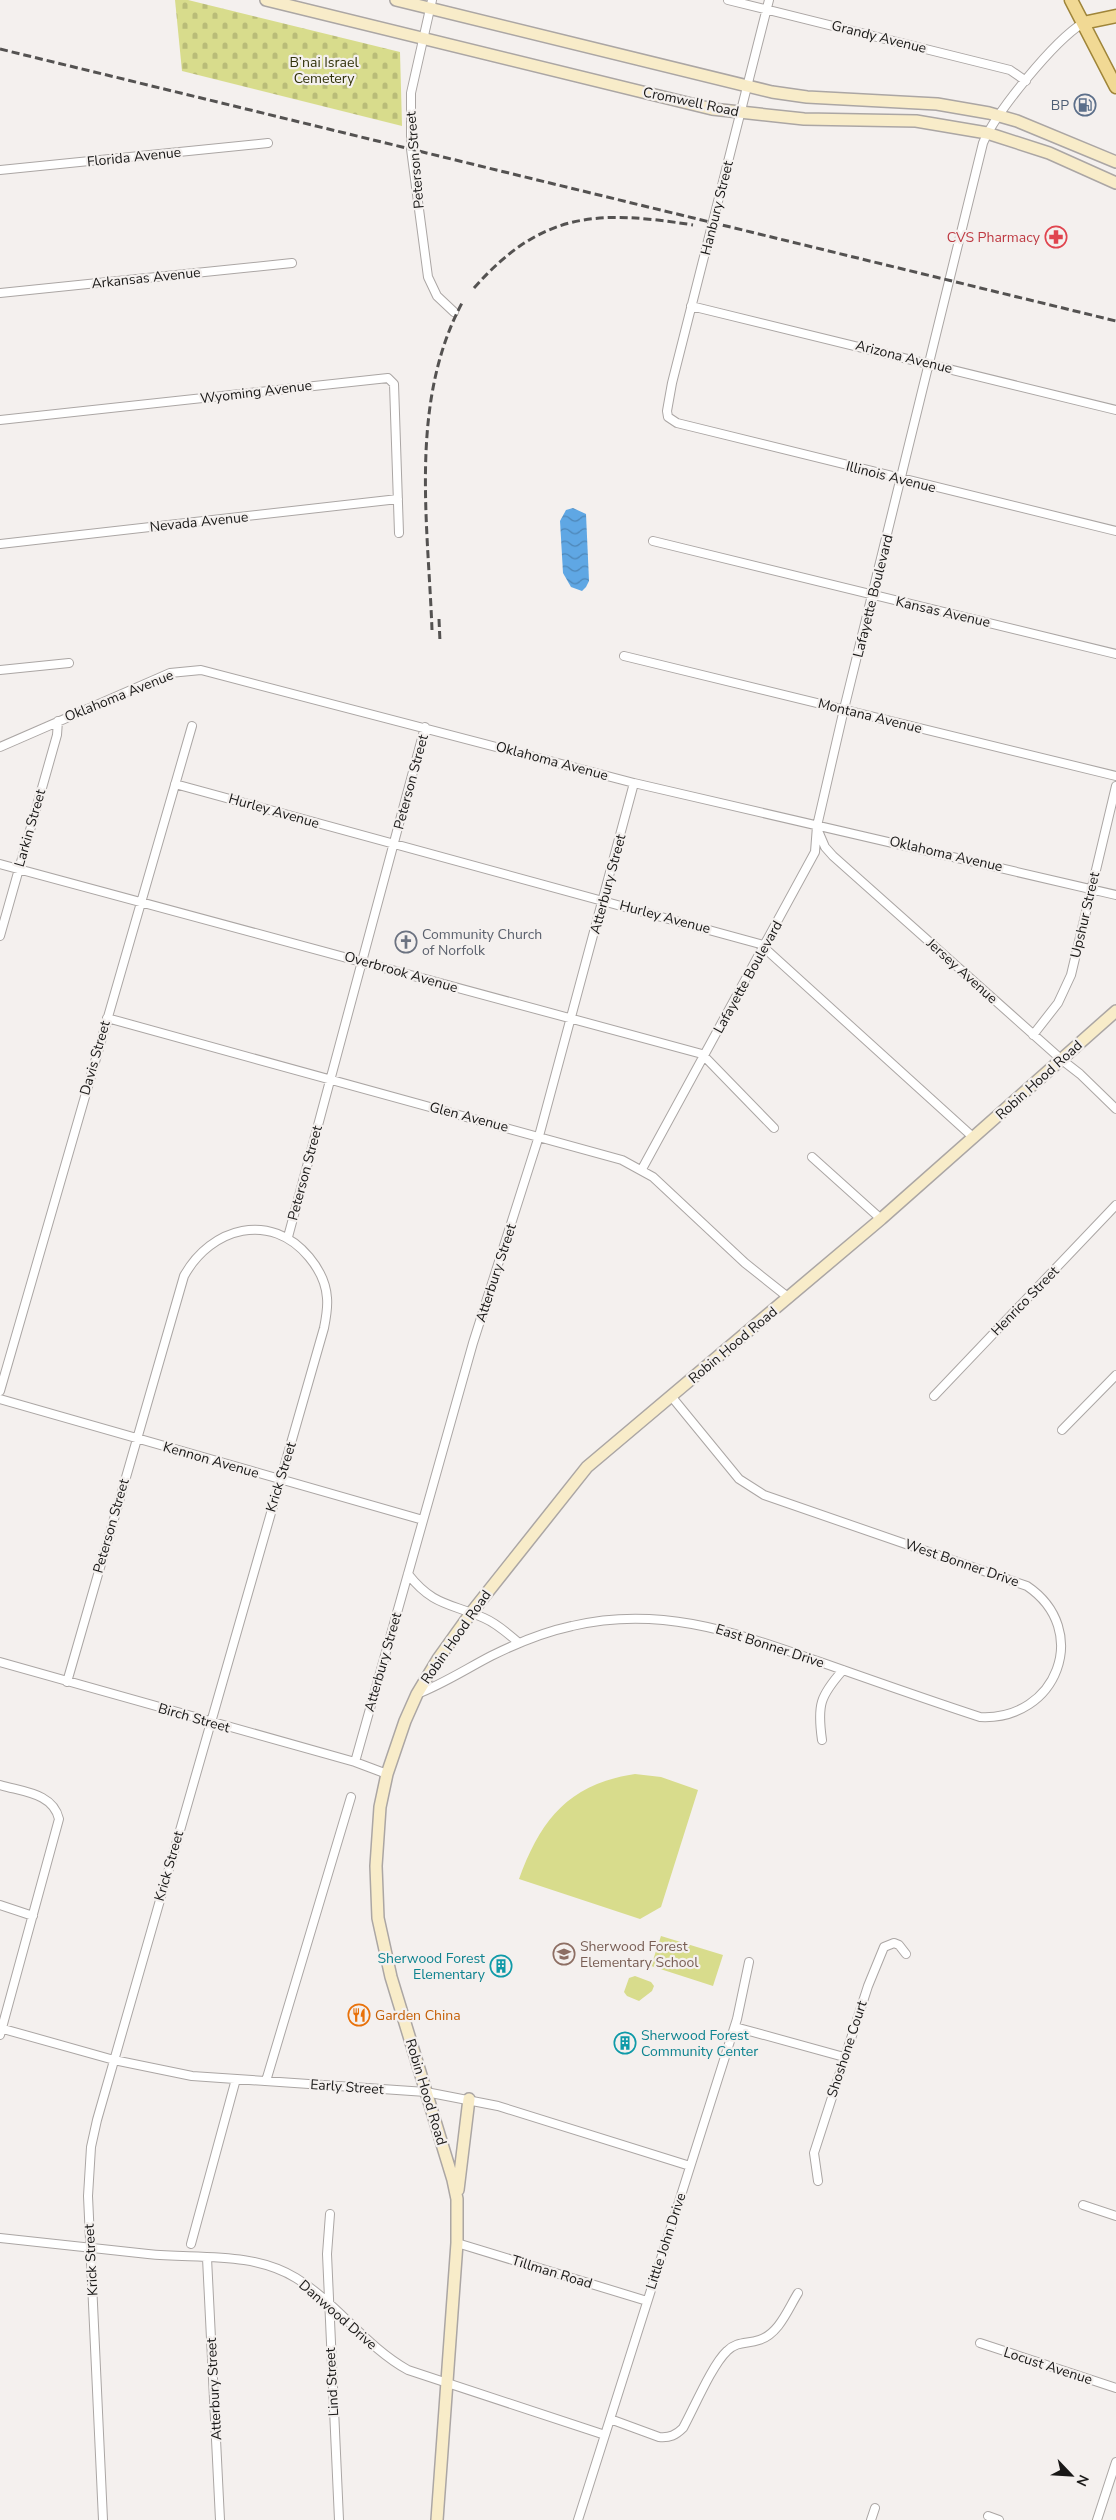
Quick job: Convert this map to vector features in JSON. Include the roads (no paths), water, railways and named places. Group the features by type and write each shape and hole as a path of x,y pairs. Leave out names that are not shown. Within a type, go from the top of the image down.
{"main road":[{"path":"1071,0 1116,87"},
{"path":"1083,23 1116,16"}],"street":[{"name":"Cromwell Road","path":"266,0 693,104 740,113 804,119 916,121 987,133 1041,150 1116,183"},
{"name":"Cromwell Road","path":"396,0 431,4 747,86 807,98 908,102 998,115 1116,162"},
{"name":"Grandy Avenue","path":"728,0 1010,70 1026,81"},
{"name":"Hanbury Street","path":"668,416 667,411 672,383 769,0"},
{"name":"Peterson Street","path":"431,4 416,65 409,110 413,166 428,276 437,296 454,312"},
{"name":"Lafayette Boulevard","path":"642,1169 810,864 817,842 817,826 844,709 983,143 998,115 1026,81 1068,33 1083,23"},
{"name":"Florida Avenue","path":"0,170 268,143"},
{"name":"Arkansas Avenue","path":"0,293 292,263"},
{"name":"Arizona Avenue","path":"691,306 1116,410"},
{"name":"Wyoming Avenue","path":"0,420 245,395 385,377 394,384 398,499"},
{"name":"Illinois Avenue","path":"668,416 677,423 1116,531"},
{"path":"398,499 399,533"},
{"name":"Nevada Avenue","path":"0,544 398,499"},
{"name":"Kansas Avenue","path":"653,541 1116,654"},
{"name":"Montana Avenue","path":"624,656 1116,776"},
{"path":"0,670 69,663"},
{"name":"Oklahoma Avenue","path":"0,747 170,673 201,670 634,783 817,826 876,837 1116,895"},
{"name":"Larkin Street","path":"0,936 57,735 58,721"},
{"name":"Davis Street","path":"0,1391 192,726"},
{"name":"Peterson Street","path":"67,1682 178,1294 191,1264 212,1243 238,1232 270,1230 288,1237 332,1079 425,727"},
{"name":"Atterbury Street","path":"355,1762 484,1306 519,1204 539,1136 634,783"},
{"name":"Hurley Avenue","path":"176,784 604,900 748,940 764,947 856,1034 974,1138"},
{"name":"Upshur Street","path":"1033,1035 1058,1003 1071,975 1116,786"},
{"name":"Jersey Avenue","path":"817,826 820,837 832,856 1033,1035 1080,1074 1116,1109"},
{"name":"Overbrook Avenue","path":"0,864 363,961 423,979 571,1017 705,1055"},
{"name":"Robin Hood Road","path":"437,2520 457,2243 457,2199 453,2180 391,1977 378,1918 376,1866 377,1836 387,1774 417,1694 438,1659 471,1613 581,1472 882,1219 1116,1011"},
{"name":"Glen Avenue","path":"107,1018 622,1160 642,1169 745,1263 789,1298"},
{"path":"705,1055 774,1128"},
{"path":"812,1157 882,1219"},
{"name":"Henrico Street","path":"934,1396 1116,1205"},
{"name":"Krick Street","path":"104,2520 88,2196 91,2147 114,2060 328,1309 328,1297 322,1275 301,1247 288,1237"},
{"path":"1062,1430 1116,1376"},
{"name":"West Bonner Drive","path":"671,1396 739,1480 751,1488 764,1495 1027,1586 1044,1600 1055,1618 1059,1630 1059,1661 1048,1687 1030,1705 1006,1716 980,1717 843,1670"},
{"name":"Kennon Avenue","path":"0,1399 423,1520"},
{"path":"408,1574 418,1586 437,1601 471,1613 498,1626 519,1643"},
{"name":"East Bonner Drive","path":"417,1694 437,1687 519,1643 573,1625 616,1620 676,1620 731,1631 843,1670"},
{"name":"Birch Street","path":"0,1662 210,1723 355,1762 387,1774"},
{"path":"822,1740 819,1720 821,1700 826,1689 843,1670"},
{"path":"0,1785 46,1798 57,1810 58,1827 1,2030"},
{"path":"266,2082 351,1797"},
{"path":"0,1906 33,1916"},
{"name":"Shoshone Court","path":"818,2181 814,2153 844,2057 883,1950 889,1944 894,1943 899,1944 906,1954"},
{"name":"Little John Drive","path":"578,2520 735,2027 750,1962"},
{"path":"735,2027 844,2057"},
{"name":"Early Street","path":"1,2030 164,2072 236,2080 426,2092 470,2099 690,2166"},
{"path":"191,2244 236,2080"},
{"path":"457,2199 470,2099"},
{"path":"1083,2205 1116,2216"},
{"name":"Lind Street","path":"330,2214 327,2254 339,2520"},
{"name":"Danwood Drive","path":"0,2238 207,2258 243,2259 283,2271 312,2289 393,2362 448,2384 605,2435"},
{"name":"Tillman Road","path":"457,2243 647,2301"},
{"name":"Atterbury Street","path":"207,2258 220,2520"},
{"path":"610,2419 659,2437 665,2438 678,2434 724,2354 737,2344 761,2340 769,2336 776,2330 798,2293"},
{"name":"Locust Avenue","path":"980,2343 1116,2388"},
{"path":"1097,2520 1116,2462"},
{"path":"871,2520 875,2508"},
{"path":"988,2516 999,2520"}],"water":[{"path":"573,508 586,514 589,581 582,591 571,587 563,573 560,521 566,510"}],"railway":[{"path":"0,49 1116,321"},
{"path":"474,288 499,263 524,244 548,230 573,222 600,218 628,218 693,225"},
{"path":"432,630 426,505 428,422 434,381 445,341 462,303"},
{"path":"439,619 440,642"}],"place":[{"name":"BP","path":"1085,105"},
{"name":"CVS Pharmacy","path":"1056,237"},
{"name":"Community Church of Norfolk","path":"406,942"},
{"name":"Sherwood Forest Elementary School","path":"564,1954"},
{"name":"Sherwood Forest Elementary","path":"501,1966"},
{"name":"Garden China","path":"359,2015"},
{"name":"Sherwood Forest Community Center","path":"625,2043"}],"park label":[{"name":"B’nai Israel Cemetery","path":"324,70"}]}
